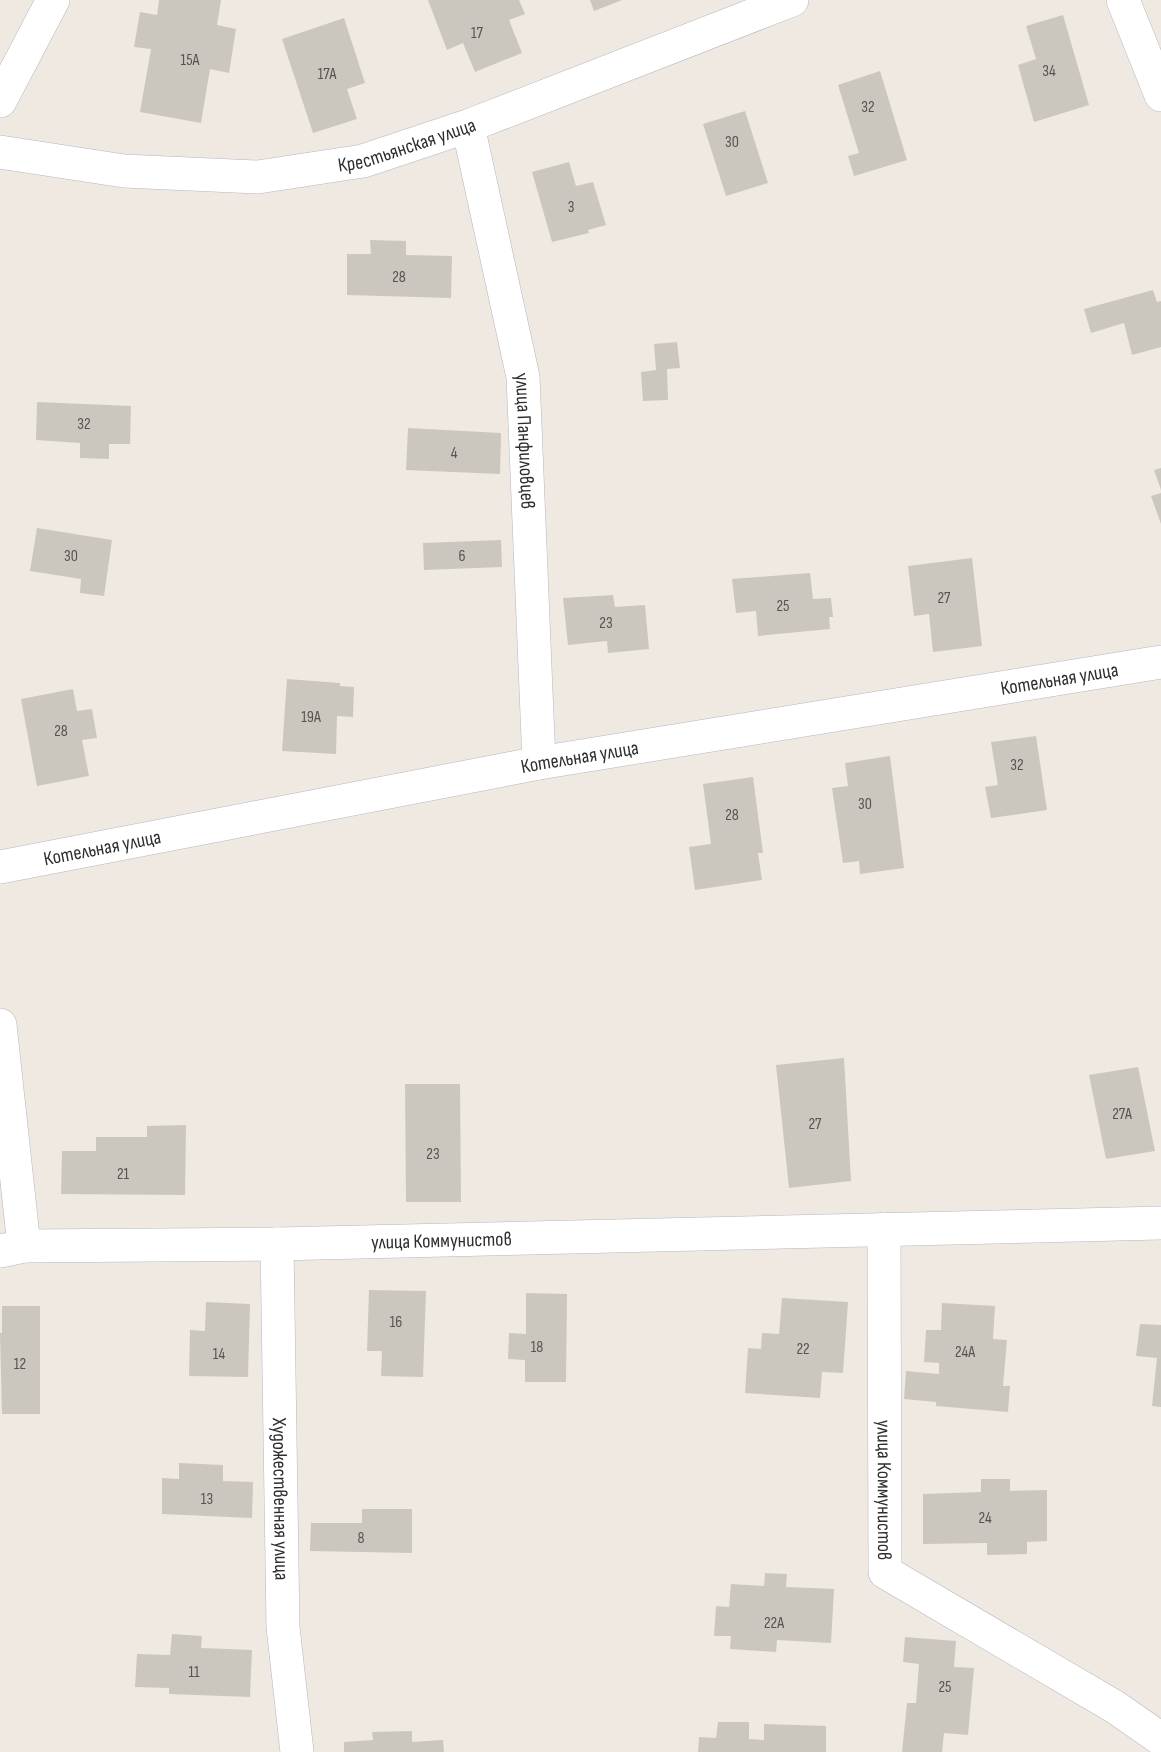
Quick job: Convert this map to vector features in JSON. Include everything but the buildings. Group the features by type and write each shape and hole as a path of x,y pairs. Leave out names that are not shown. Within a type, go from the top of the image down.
{"street":[{"path":"0,101 53,0"},
{"name":"Крестьянская улица","path":"0,152 124,171 258,177 363,161 468,126 792,0"},
{"path":"1124,0 1161,95"},
{"name":"улица Панфиловцев","path":"468,126 523,377 539,763"},
{"name":"Котельная улица","path":"0,867 539,763 1161,662"},
{"path":"0,1025 12,1248"},
{"name":"улица Коммунистов","path":"12,1248 1161,1223"},
{"name":"улица Коммунистов","path":"884,1229 885,1572 1115,1707 1161,1738"},
{"name":"Художественная улица","path":"277,1244 284,1627 297,1752"}]}
